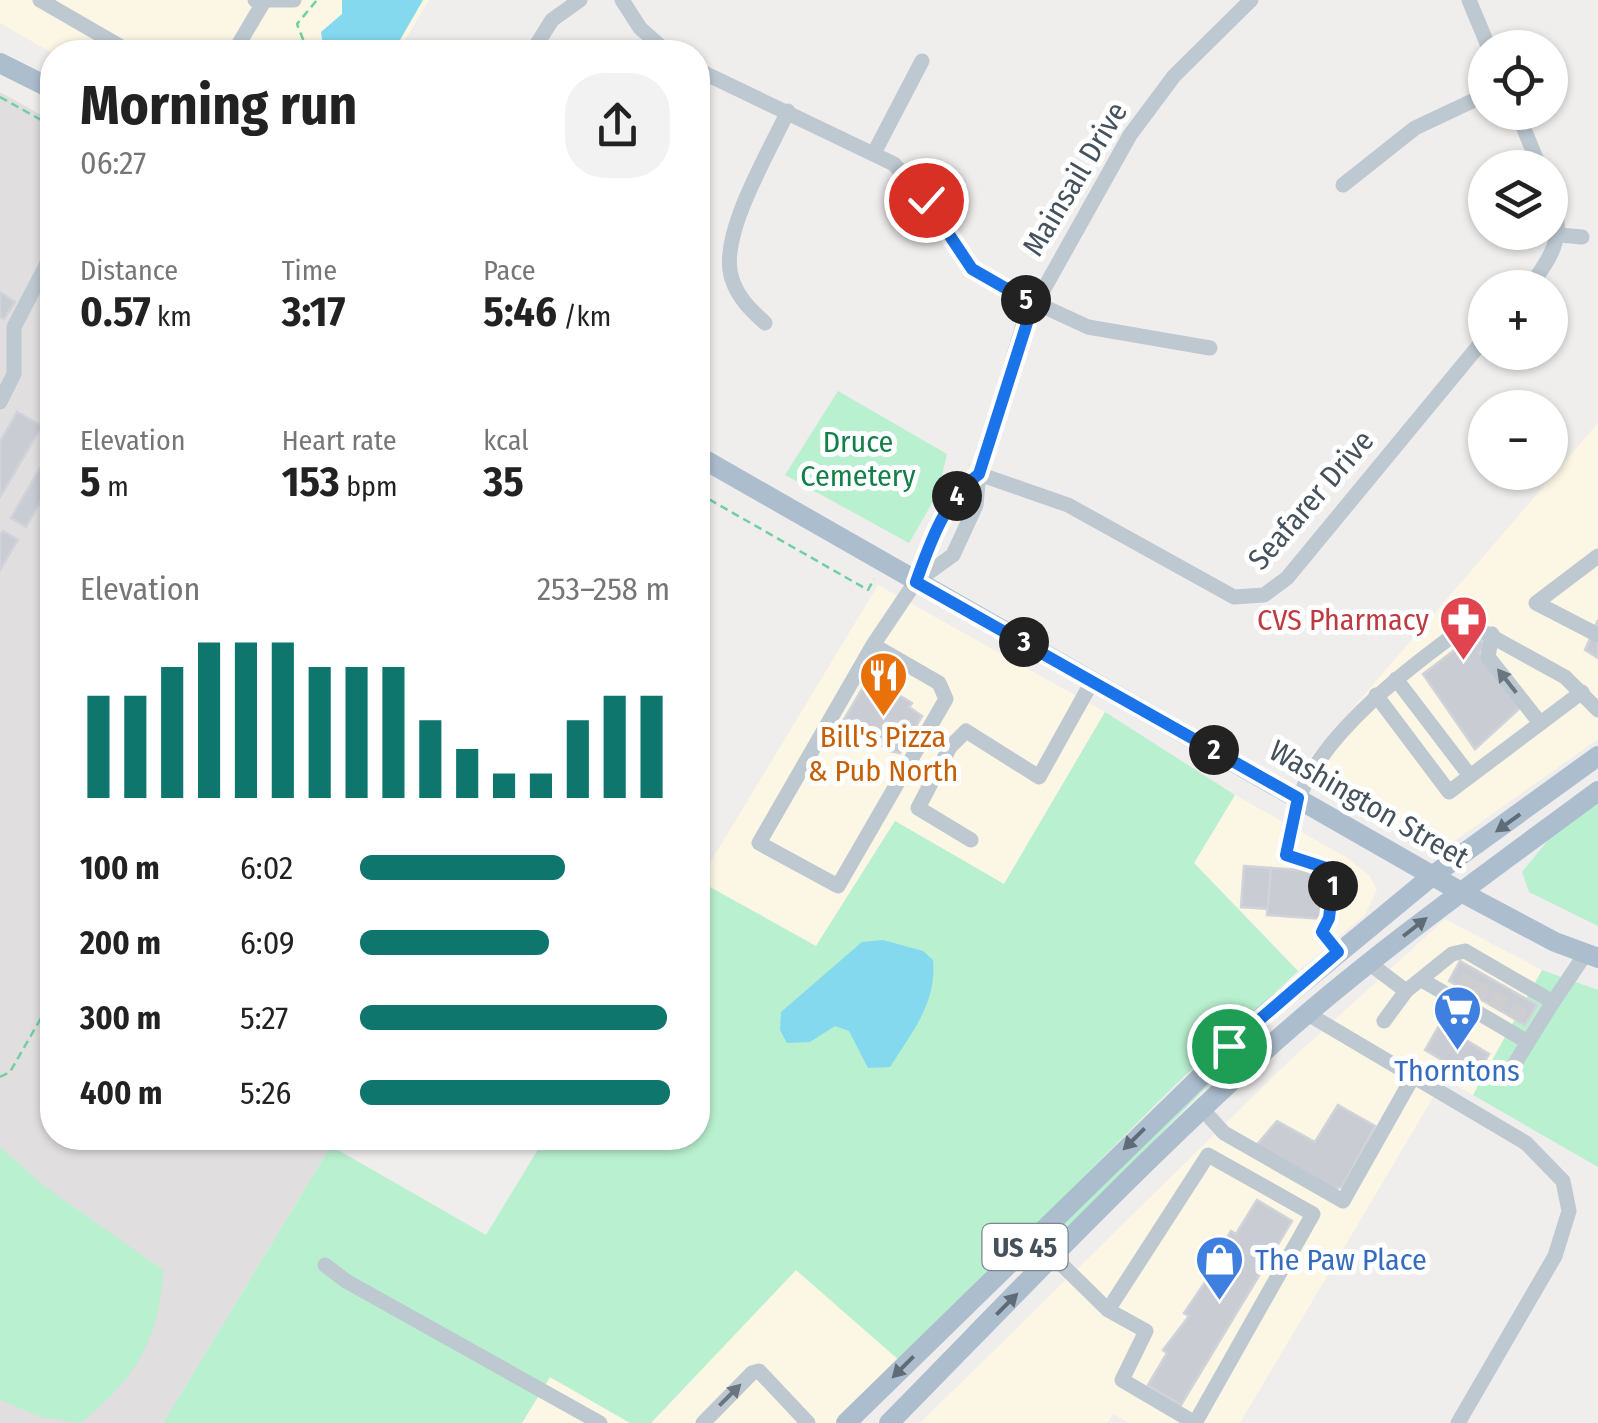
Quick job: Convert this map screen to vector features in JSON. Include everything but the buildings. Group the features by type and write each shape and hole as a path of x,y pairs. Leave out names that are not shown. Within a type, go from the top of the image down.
{"main road":[{"path":"2,60 40,83"},
{"name":"Washington Street","path":"710,463 1432,876 1592,955"},
{"name":"US 45","path":"846,1423 1203,1070 1432,876 1598,756"},
{"name":"US 45","path":"889,1423 1053,1256 1308,1014 1598,791"}],"street":[{"path":"40,0 109,40"},
{"path":"240,40 259,2 294,0"},
{"path":"540,40 552,20 580,0"},
{"path":"622,0 640,28 654,40"},
{"name":"Mainsail Drive","path":"916,582 953,555 976,505 979,474 1033,304 1151,105 1251,0"},
{"path":"1469,0 1482,30"},
{"path":"875,152 922,61"},
{"path":"710,75 894,164 926,200 972,269 1033,304 1075,322 1210,348"},
{"path":"1343,185 1428,120 1468,102"},
{"path":"764,323 744,302 732,281 730,248 788,110"},
{"path":"1568,235 1582,236"},
{"path":"0,402 14,374 14,327 40,277"},
{"name":"Seafarer Drive","path":"979,474 1068,505 1208,586 1234,596 1266,601 1468,359"},
{"name":"Mainsail Drive","path":"916,582 930,541 962,486 979,474"},
{"path":"1598,556 1536,602 1598,635"},
{"path":"872,645 939,684 946,700 838,886 759,844 872,645 916,582"},
{"path":"1338,952 1322,932 1329,918 1334,876 1326,868 1286,855 1298,798 1334,744 1376,695 1469,624 1565,677 1598,710"},
{"path":"1492,634 1488,657 1540,723"},
{"path":"1396,679 1470,776"},
{"path":"971,840 918,808 950,747 966,731 1039,777 1093,680"},
{"path":"1376,695 1449,792 1582,692"},
{"path":"1384,1020 1406,991 1452,954 1465,951 1483,968 1529,994 1553,1002"},
{"path":"1508,1075 1553,1002 1592,955"},
{"path":"1370,964 1406,991"},
{"path":"1422,980 1459,994 1492,1013 1528,1042"},
{"path":"1308,1014 1540,1154 1563,1181 1569,1211 1555,1256 1458,1423"},
{"path":"1203,1110 1224,1133 1343,1201 1414,1075"},
{"path":"1053,1256 1108,1310 1146,1331 1122,1380 1195,1423 1313,1214 1208,1156 1108,1310"},
{"path":"325,1264 346,1281 600,1423"},
{"path":"704,1421 755,1372 764,1374 808,1423"}],"path":[{"path":"303,40 297,24 317,0"},
{"path":"0,97 40,119"},
{"path":"710,500 868,590 872,583"},
{"path":"0,1077 10,1072 40,1020"}],"shaded area":[{"path":"0,0 429,0 405,40 40,40 40,46 0,23"},
{"path":"0,92 40,114 40,1150 329,1150 163,1423 0,1423"},
{"path":"1598,423 1598,739 1457,839 1443,844 1419,842 1298,772 1540,490 1568,490 1568,458"},
{"path":"878,585 1105,712 1004,884 895,821 816,946 710,887 710,863"},
{"path":"1235,795 1346,857 1369,875 1377,890 1365,915 1298,971 1194,863"},
{"path":"1445,919 1542,970 1473,1095 1444,1079 1240,1423 1129,1423 1113,1414 1107,1423 920,1423 1284,1066"},
{"path":"796,1270 900,1361 839,1423 651,1423"},
{"path":"550,1377 630,1423 522,1423"}],"green space":[{"name":"Druce Cemetery","path":"838,391 947,454 938,493 909,543 785,475"},
{"path":"1105,712 1235,795 1194,863 1298,971 1175,1085 900,1361 796,1270 651,1423 630,1423 550,1377 522,1423 163,1423 329,1150 338,1150 486,1235 538,1150 710,1150 710,887 816,946 895,821 1004,884"},
{"path":"1598,803 1598,926 1529,892 1522,872 1549,839"},
{"path":"1542,970 1598,990 1598,1167 1473,1095"},
{"path":"1217,1069 1221,1072 1028,1270 1024,1267 1075,1209"},
{"path":"0,1147 44,1186 163,1270 156,1318 141,1357 115,1391 80,1423 38,1416 0,1400"}],"water":[{"path":"342,0 423,0 400,40 322,40 321,32 342,14"},
{"path":"883,940 923,951 933,960 927,1004 890,1067 868,1068 849,1031 835,1026 810,1042 787,1043 780,1030 781,1012 862,942"}],"tunnel":[{"path":"1462,989 1473,968"},
{"path":"1477,998 1488,977"},
{"path":"1495,1008 1507,988"},
{"path":"1514,1019 1526,999"}],"place":[{"name":"CVS Pharmacy","path":"1464,662"},
{"name":"Bill's Pizza & Pub North","path":"883,718"},
{"name":"Thorntons","path":"1457,1052"},
{"name":"The Paw Place","path":"1220,1302"}],"route":[{"path":"926,200 964,262 1033,304 1015,350 994,434 979,474 962,486 930,541 916,582 1298,798 1286,855 1326,868 1334,876 1329,918 1322,932 1338,952 1229,1046"}]}
